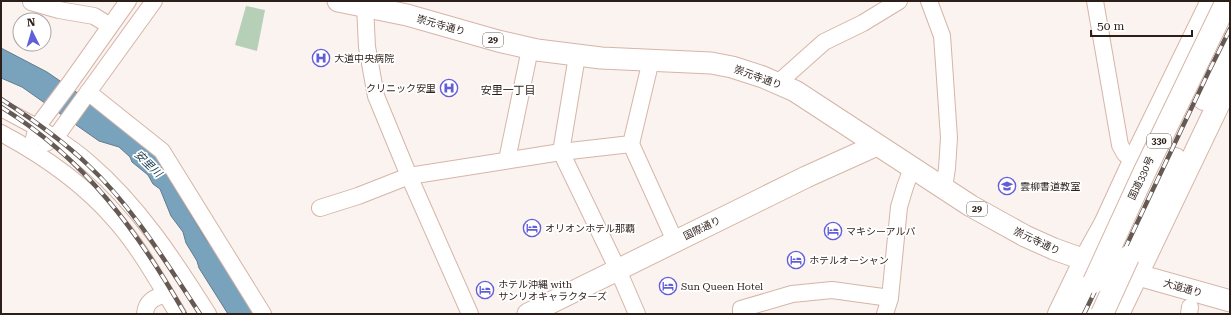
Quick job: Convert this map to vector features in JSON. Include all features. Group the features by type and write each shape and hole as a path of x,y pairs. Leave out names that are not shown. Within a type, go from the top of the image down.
{"highway":[{"name":"330","path":"1059,314 1084,260 1105,224 1212,1"},
{"name":"国道330号","path":"1079,314 1144,173 1227,1"},
{"name":"330","path":"1102,314 1230,44"},
{"path":"1118,314 1230,80"}],"main road":[{"name":"崇元寺通り","path":"338,1 365,4 530,49 577,56 711,63 750,72 795,91 912,168 992,218 1025,236 1084,260 1136,275"},
{"name":"国際通り","path":"528,314 806,177 877,145"},
{"name":"大道通り","path":"1136,275 1230,301"}],"street":[{"path":"32,150 36,127 70,83 128,1"},
{"path":"32,150 55,138 154,1"},
{"path":"778,83 824,42 899,1"},
{"path":"928,1 942,36 949,138 944,188"},
{"path":"1095,1 1120,146 1125,154 1134,161"},
{"path":"31,2 60,10 94,16 110,26"},
{"path":"365,4 367,47 376,96 409,176 470,314"},
{"path":"507,160 530,49"},
{"path":"577,56 561,152 618,270 637,314"},
{"path":"651,60 632,144 675,241"},
{"path":"87,93 162,151 263,314"},
{"path":"1,108 55,138 89,163 127,200 169,253 208,314"},
{"path":"1,133 32,150 76,182 102,206 131,240 178,314"},
{"path":"320,208 358,196 409,176 561,152 632,144"},
{"path":"885,314 890,298 899,207 912,168"},
{"path":"742,314 741,309 792,294 832,290 890,298"},
{"path":"145,314 149,303 154,298 165,294"}],"green space":[{"path":"246,6 265,10 257,51 235,45"}],"water":[{"name":"安里川","path":"1,48 47,72 101,109 153,152 207,241 216,251 254,314 228,314 199,268 197,261 186,243 183,232 171,216 160,189 153,184 148,175 132,162 130,157 119,147 99,141 22,87 1,78"}],"railway":[{"path":"1084,314 1230,9"},
{"path":"1094,314 1230,29"},
{"path":"1,99 57,138 105,182 148,236 200,314"},
{"path":"1,107 31,127 58,149 106,198 128,225 148,254 185,314"}],"place":[{"name":"大道中央病院","path":"321,58"},
{"name":"クリニック安里","path":"449,88"},
{"name":"雲柳書道教室","path":"1007,186"},
{"name":"オリオンホテル那覇","path":"532,228"},
{"name":"マキシーアルパ","path":"833,231"},
{"name":"ホテルオーシャン","path":"796,260"},
{"name":"Sun Queen Hotel","path":"668,286"},
{"name":"ホテル沖縄 with サンリオキャラクターズ","path":"485,290"}],"district":[{"name":"安里一丁目","path":"508,90"}]}
